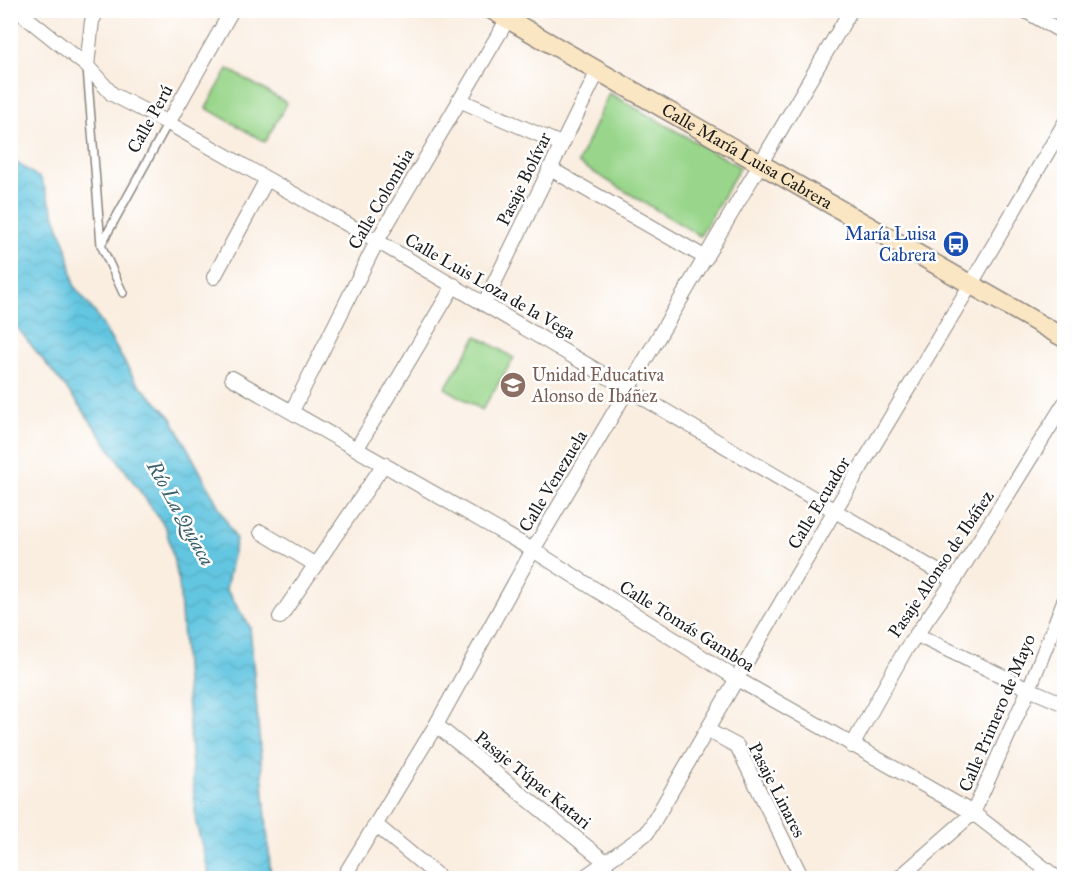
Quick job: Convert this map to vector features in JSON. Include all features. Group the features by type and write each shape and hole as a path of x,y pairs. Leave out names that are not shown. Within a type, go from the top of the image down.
{"street":[{"name":"Calle Luis Loza de la Vega","path":"17,10 87,66 111,94 267,178 454,285 954,581"},
{"path":"87,66 92,21 98,10"},
{"name":"Calle Perú","path":"168,123 232,10"},
{"name":"Calle Venezuela","path":"343,879 436,725 533,550 851,10"},
{"path":"1024,10 1065,33"},
{"name":"Calle María Luisa Cabrera","path":"504,13 760,166 1065,338"},
{"name":"Calle Colombia","path":"292,411 377,241 459,100 504,13"},
{"name":"Pasaje Bolívar","path":"484,304 598,71"},
{"path":"459,100 561,144"},
{"name":"Calle Ecuador","path":"583,879 647,833 835,510 1065,124"},
{"path":"549,168 706,258"},
{"path":"214,277 267,178"},
{"path":"357,448 454,285"},
{"name":"Calle Tomás Gamboa","path":"232,378 533,550 737,679 974,813 1057,879"},
{"name":"Pasaje Alonso de Ibáñez","path":"852,746 904,652 954,581 1065,404"},
{"path":"280,617 384,464"},
{"path":"261,532 316,565"},
{"name":"Calle Primero de Mayo","path":"899,879 974,813 1065,601"},
{"path":"916,635 1065,704"},
{"name":"Pasaje Túpac Katari","path":"436,725 607,863"},
{"name":"Pasaje Linares","path":"707,730 737,746 802,879"},
{"path":"376,825 440,879"}],"lane":[{"path":"87,66 101,245 123,293"},
{"name":"Calle Perú","path":"101,245 168,123"}],"green space":[{"path":"228,69 287,103 265,142 206,108"},
{"path":"609,93 740,167 700,236 578,163"},
{"path":"477,336 514,358 482,410 445,388"}],"water":[{"name":"Río La Quiaca","path":"11,159 41,179 67,248 74,286 96,314 135,380 171,417 236,539 226,589 250,627 271,878 210,878 196,823 179,583 166,528 77,402 11,320"}],"place":[{"name":"María Luisa Cabrera","path":"956,244"},
{"name":"Unidad Educativa Alonso de Ibáñez","path":"513,385"}]}
